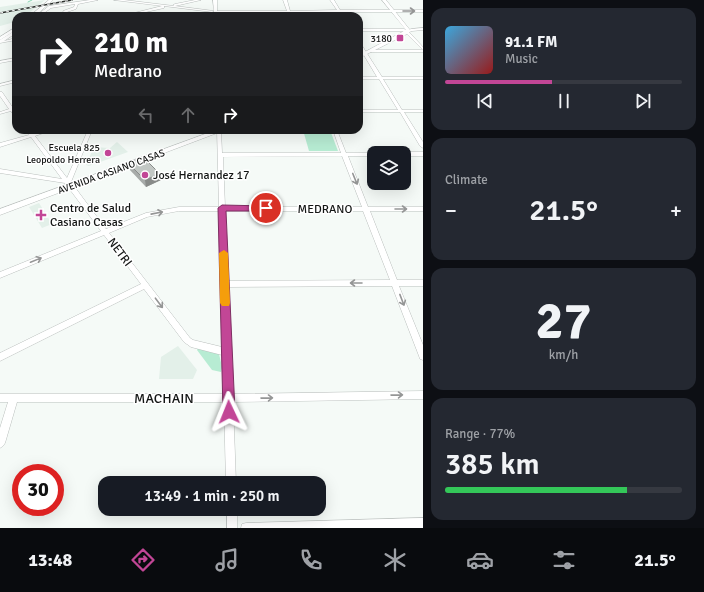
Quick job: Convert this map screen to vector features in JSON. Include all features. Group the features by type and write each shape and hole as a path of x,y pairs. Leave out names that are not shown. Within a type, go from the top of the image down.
{"main road":[{"path":"37,12 51,0"},
{"path":"384,0 406,30"},
{"path":"363,52 371,51 406,30"},
{"path":"363,52 406,30"},
{"path":"0,41 12,31"},
{"name":"AVENIDA CASIANO CASAS","path":"0,212 198,134"},
{"name":"AVENIDA CASIANO CASAS","path":"0,207 70,184 209,134"}],"street":[{"path":"43,12 50,7 96,0"},
{"path":"116,0 204,12"},
{"path":"142,12 199,0"},
{"path":"216,0 216,12"},
{"path":"285,0 289,11"},
{"path":"332,0 339,11"},
{"path":"64,12 75,8 77,3"},
{"path":"265,12 423,11"},
{"path":"363,30 411,30 423,28"},
{"path":"406,30 423,50"},
{"path":"0,41 12,34"},
{"path":"0,41 12,40"},
{"path":"371,51 423,50"},
{"path":"363,53 381,78 423,146"},
{"path":"0,62 12,59"},
{"path":"363,78 423,78"},
{"path":"0,85 12,82"},
{"path":"0,93 12,107"},
{"path":"0,113 12,110"},
{"path":"363,111 423,111"},
{"path":"0,145 36,134"},
{"path":"0,171 70,184 89,134"},
{"path":"220,134 231,476"},
{"path":"337,134 423,356"},
{"name":"NETRI","path":"32,135 187,340 191,343 227,352"},
{"path":"220,155 367,154"},
{"path":"411,154 423,154"},
{"name":"MEDRANO","path":"0,275 152,214 179,209 423,209"},
{"path":"225,284 423,283"},
{"path":"0,357 146,285"},
{"name":"MACHAIN","path":"0,398 228,398 423,395"},
{"path":"0,443 14,398"},
{"path":"232,516 232,528"},
{"path":"246,528 423,522"}],"shaded area":[{"path":"45,0 30,12 12,12 12,23 0,26 0,7"},
{"name":"Escuela 825 Leopoldo Herrera","path":"117,142 128,152 89,166 86,165 94,147 110,148"},
{"name":"Centro de Salud Casiano Casas","path":"39,203 52,224 42,228 29,207"},
{"path":"178,346 197,370 193,379 159,379 161,357"}],"green space":[{"path":"304,134 332,134 338,151 309,151"},
{"path":"198,348 219,354 222,367 221,372 212,370 197,350"}],"building":[{"path":"143,157 160,174 145,180 128,163"}],"waterway":[{"path":"28,2 32,0"}],"railway":[{"path":"0,13 72,0"}],"slow traffic":[{"path":"224,253 225,303"}],"place":[{"name":"3180","path":"400,38"},
{"name":"Escuela 825 Leopoldo Herrera","path":"108,153"},
{"name":"José Hernandez 17","path":"145,175"},
{"name":"Centro de Salud Casiano Casas","path":"41,215"}],"route":[{"path":"229,412 222,208 266,208"}]}
